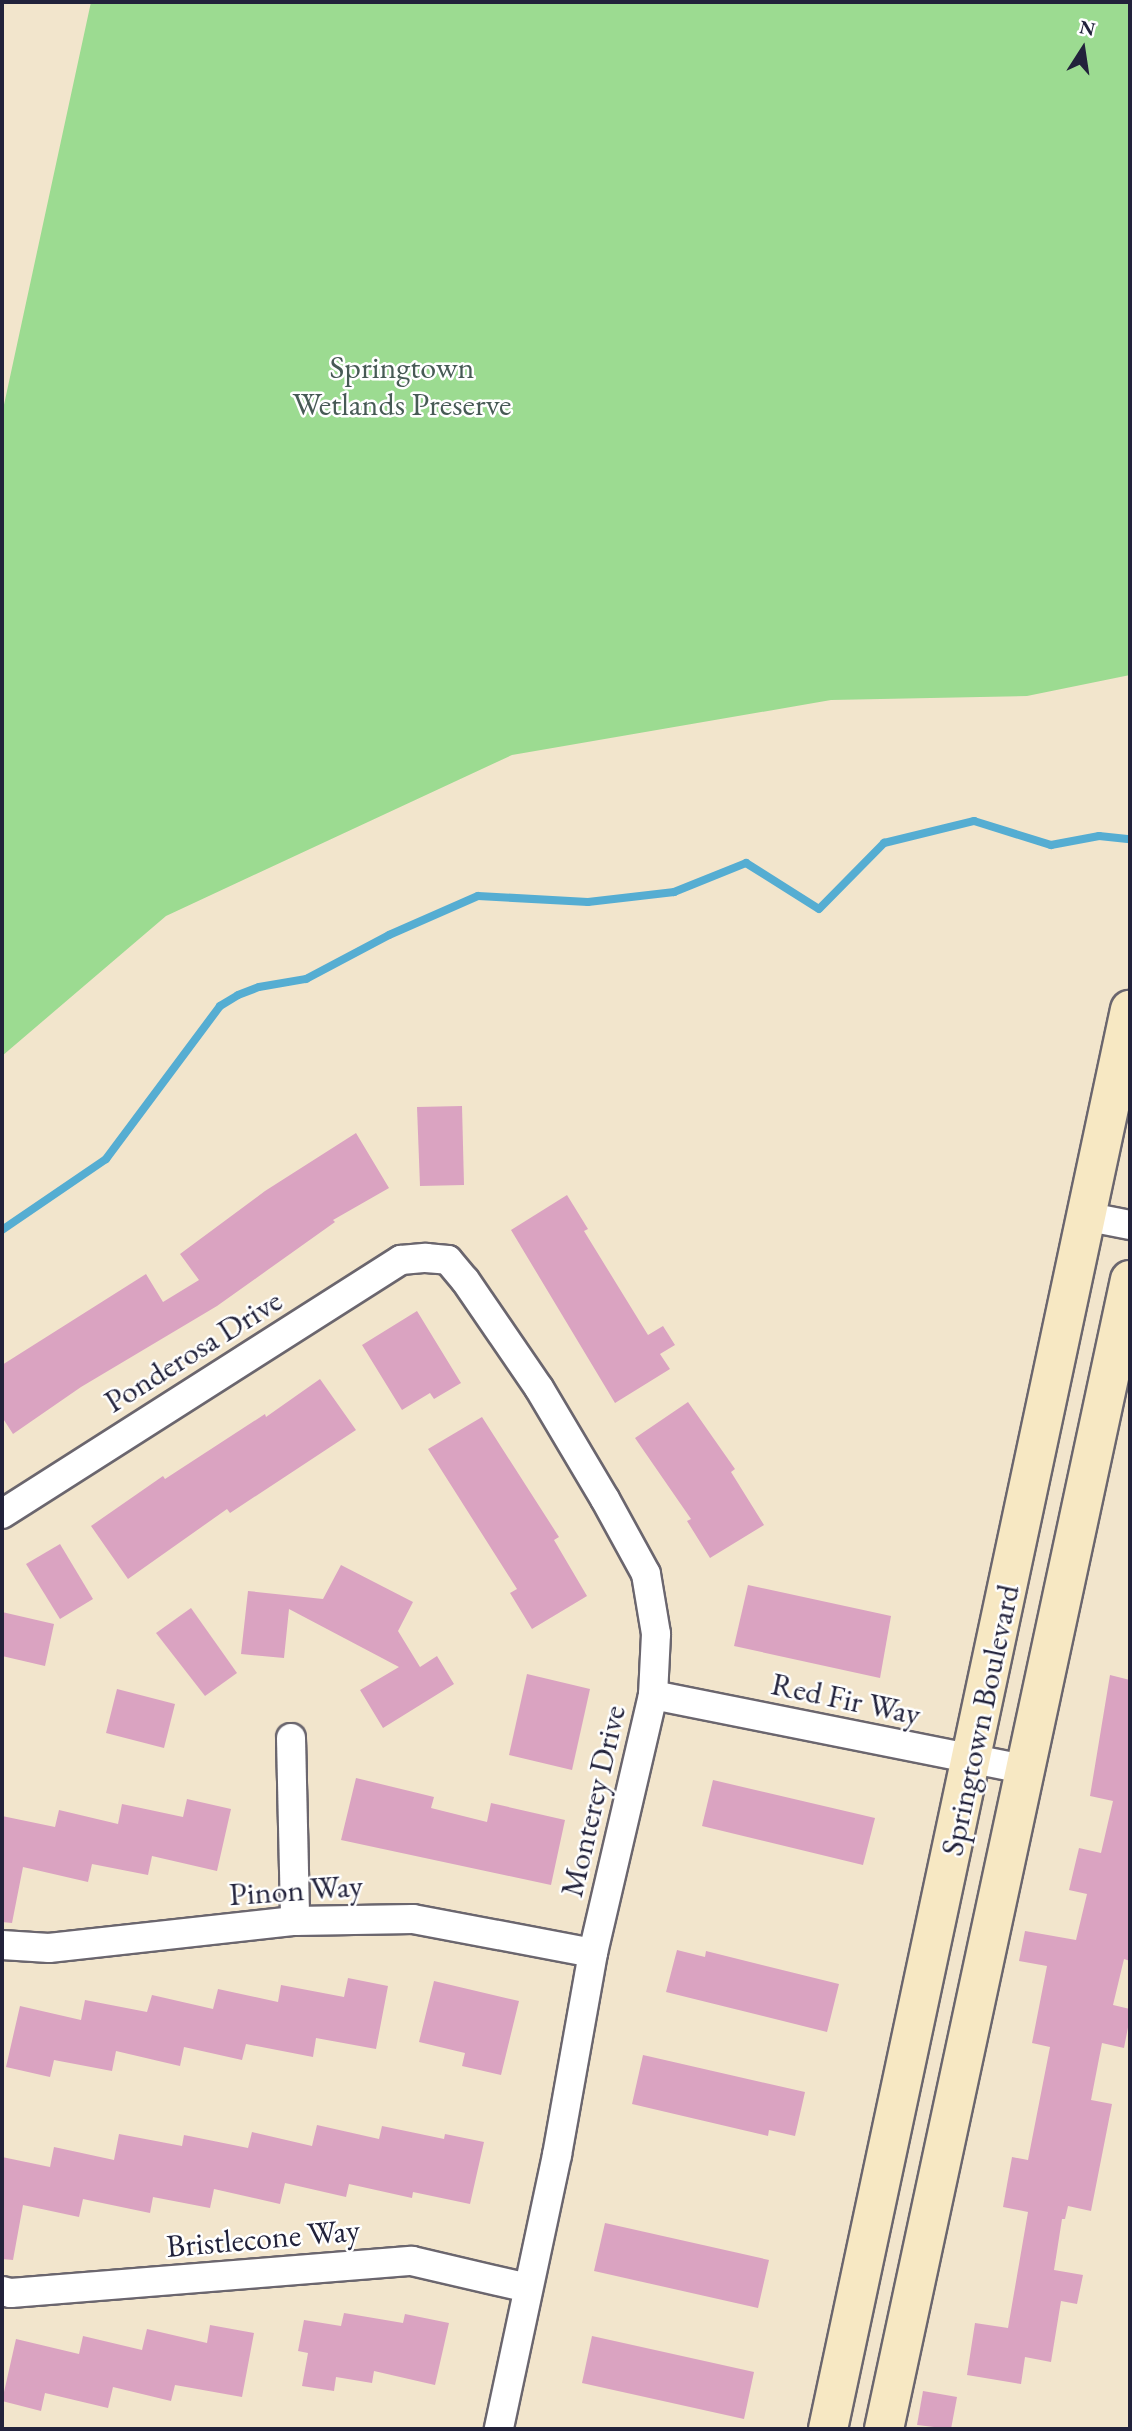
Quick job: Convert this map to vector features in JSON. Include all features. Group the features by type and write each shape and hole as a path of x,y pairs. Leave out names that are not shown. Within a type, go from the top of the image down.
{"street":[{"name":"Springtown Boulevard","path":"828,2429 1130,1010"},
{"path":"1088,1217 1130,1226"},
{"name":"Ponderosa Drive","path":"2,1514 401,1260 426,1258"},
{"name":"Monterey Drive","path":"426,1258 449,1261 539,1388 646,1574 656,1634 653,1695 593,1953 557,2155 499,2429"},
{"name":"Springtown Boulevard","path":"884,2429 1130,1280"},
{"name":"Red Fir Way","path":"653,1695 1025,1769"},
{"path":"291,1738 295,1921"},
{"name":"Pinon Way","path":"2,1945 49,1948 295,1921 413,1919 593,1953"},
{"name":"Bristlecone Way","path":"2,2291 11,2293 412,2261 528,2288"}],"green space":[{"name":"Springtown Wetlands Preserve","path":"91,2 1130,2 1130,675 1027,696 831,700 512,755 166,916 2,1056 2,414"}],"building":[{"path":"462,1106 464,1185 420,1186 417,1107"},
{"path":"356,1133 389,1188 333,1220 335,1222 217,1306 81,1387 13,1434 2,1417 2,1365 146,1274 163,1302 199,1280 180,1254 265,1191"},
{"path":"567,1195 588,1229 584,1231 648,1335 663,1326 675,1345 660,1354 670,1369 615,1403 511,1230"},
{"path":"417,1311 461,1383 434,1399 430,1393 402,1410 362,1345"},
{"path":"320,1379 356,1430 230,1513 227,1509 128,1579 91,1526 163,1476 165,1479 265,1414 266,1417"},
{"path":"688,1402 735,1469 731,1472 764,1525 710,1558 687,1521 691,1519 635,1438"},
{"path":"482,1417 559,1537 554,1540 587,1596 532,1629 510,1593 517,1589 428,1449"},
{"path":"60,1544 93,1599 60,1619 26,1564"},
{"path":"341,1565 413,1602 398,1631 420,1667 437,1656 454,1684 383,1728 360,1690 399,1667 289,1609 284,1658 241,1654 248,1591 323,1599"},
{"path":"748,1585 891,1616 880,1678 734,1646"},
{"path":"191,1608 237,1673 205,1696 156,1633"},
{"path":"2,1612 54,1624 45,1666 2,1656"},
{"path":"527,1674 590,1689 572,1770 509,1755"},
{"path":"1110,1675 1130,1680 1130,1961 1124,1959 1113,2005 1130,2009 1130,2017 1124,2048 1102,2043 1091,2100 1112,2104 1091,2211 1068,2206 1065,2219 1062,2219 1054,2270 1083,2275 1077,2304 1061,2301 1051,2362 1025,2357 1021,2384 967,2375 975,2323 1008,2328 1028,2212 1003,2207 1012,2157 1028,2160 1050,2047 1032,2043 1047,1966 1019,1961 1025,1931 1076,1940 1087,1894 1069,1890 1079,1848 1101,1853 1113,1801 1090,1796"},
{"path":"117,1689 175,1704 164,1748 106,1733"},
{"path":"356,1778 434,1797 431,1808 487,1822 491,1803 565,1820 551,1885 341,1840"},
{"path":"713,1780 875,1818 863,1865 702,1826"},
{"path":"187,1799 231,1809 217,1871 152,1856 148,1875 92,1864 88,1882 23,1867 12,1923 2,1922 2,1816 55,1827 59,1810 118,1824 122,1804 183,1817"},
{"path":"677,1950 705,1957 706,1951 839,1984 827,2032 666,1992"},
{"path":"348,1978 388,1986 376,2049 316,2038 313,2057 246,2044 242,2060 184,2047 180,2066 116,2051 112,2071 54,2060 50,2077 6,2067 20,2006 81,2020 85,2000 147,2012 152,1995 213,2009 218,1989 278,2002 281,1985 344,1997"},
{"path":"434,1981 519,2001 501,2075 462,2066 465,2053 419,2042"},
{"path":"643,2055 805,2092 795,2136 769,2130 768,2136 632,2104"},
{"path":"317,2125 379,2139 382,2126 444,2139 445,2134 484,2142 470,2204 413,2192 412,2198 349,2184 346,2197 285,2183 280,2204 214,2189 210,2208 153,2197 150,2213 83,2199 79,2217 23,2205 13,2260 2,2259 2,2157 50,2167 54,2147 114,2160 119,2134 182,2146 184,2135 248,2148 252,2132 312,2146"},
{"path":"605,2223 769,2260 758,2308 594,2271"},
{"path":"344,2313 403,2323 405,2314 449,2323 435,2385 374,2371 372,2383 336,2377 334,2391 302,2386 308,2353 298,2351 304,2320 341,2326"},
{"path":"210,2325 254,2333 242,2397 175,2385 171,2401 113,2387 108,2408 45,2393 41,2411 2,2401 16,2339 79,2354 83,2336 142,2350 147,2329 207,2343"},
{"path":"592,2336 754,2372 744,2419 582,2383"},
{"path":"923,2391 957,2397 951,2429 917,2425"}],"waterway":[{"path":"2,1230 106,1159 220,1006 259,987 306,979 389,935 478,896 588,902 674,892 746,863 819,909 884,843 974,821 1051,845 1099,836 1130,839"}]}
